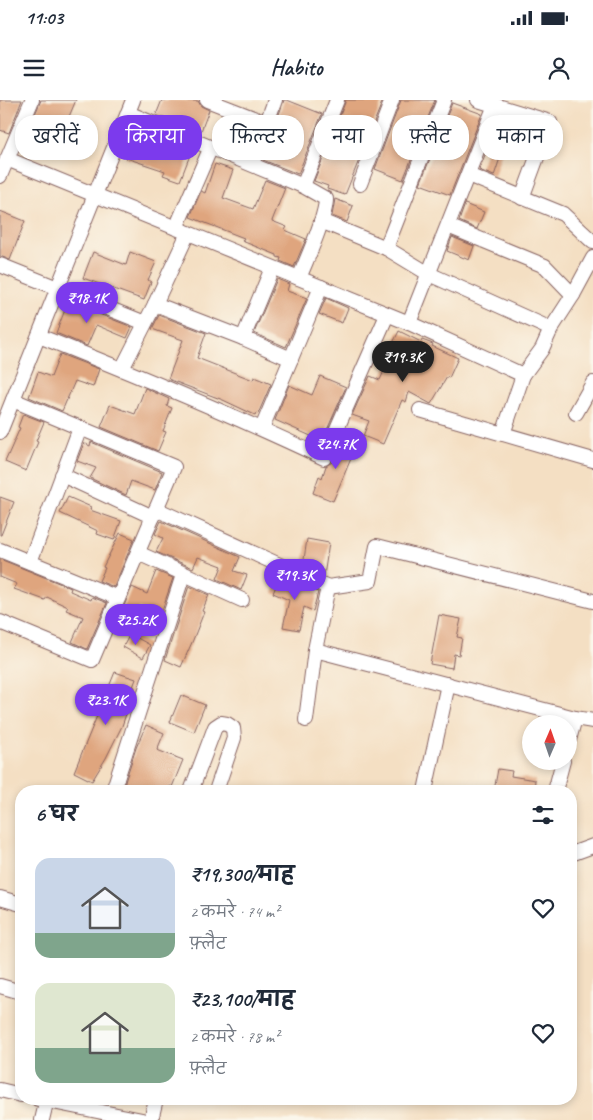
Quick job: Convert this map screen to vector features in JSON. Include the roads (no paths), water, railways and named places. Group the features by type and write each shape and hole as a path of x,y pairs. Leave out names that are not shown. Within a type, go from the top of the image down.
{"street":[{"path":"0,176 32,100"},
{"path":"207,100 245,115"},
{"path":"269,115 275,100"},
{"path":"304,186 337,100"},
{"path":"360,184 392,100"},
{"path":"386,248 444,100"},
{"path":"478,100 550,122 522,198"},
{"path":"409,323 495,105"},
{"path":"0,432 131,106 212,147 155,304 122,369"},
{"path":"7,159 409,323 523,375"},
{"path":"243,160 304,186 326,199 321,221 299,278"},
{"path":"252,164 253,160"},
{"path":"468,175 563,214 593,242"},
{"path":"321,221 386,248 429,274 551,329"},
{"path":"448,226 545,266 573,295"},
{"path":"503,434 523,375 542,349 551,329 573,295 593,258"},
{"path":"0,265 145,323"},
{"path":"243,338 272,268"},
{"path":"262,428 321,287"},
{"path":"155,304 291,359"},
{"path":"39,336 262,428 324,458 387,315"},
{"path":"576,412 593,384"},
{"path":"0,622 92,660 174,467 13,400"},
{"path":"420,410 593,460"},
{"path":"30,562 80,428"},
{"path":"62,475 328,587 370,581 377,546 593,601"},
{"path":"138,553 183,575 242,600"},
{"path":"1,554 30,562 118,598"},
{"path":"115,785 183,575"},
{"path":"306,720 315,650 328,587"},
{"path":"315,650 564,715"},
{"path":"426,785 448,684"},
{"path":"578,718 593,721"},
{"path":"192,785 215,727 221,723 233,728 234,738 218,785"},
{"path":"557,785 561,770"},
{"path":"577,852 593,846"},
{"path":"0,898 15,902"},
{"path":"0,986 15,990"},
{"path":"0,1090 15,1094"},
{"path":"42,1120 43,1105"},
{"path":"72,1105 142,1120"},
{"path":"151,1120 155,1105"}]}
